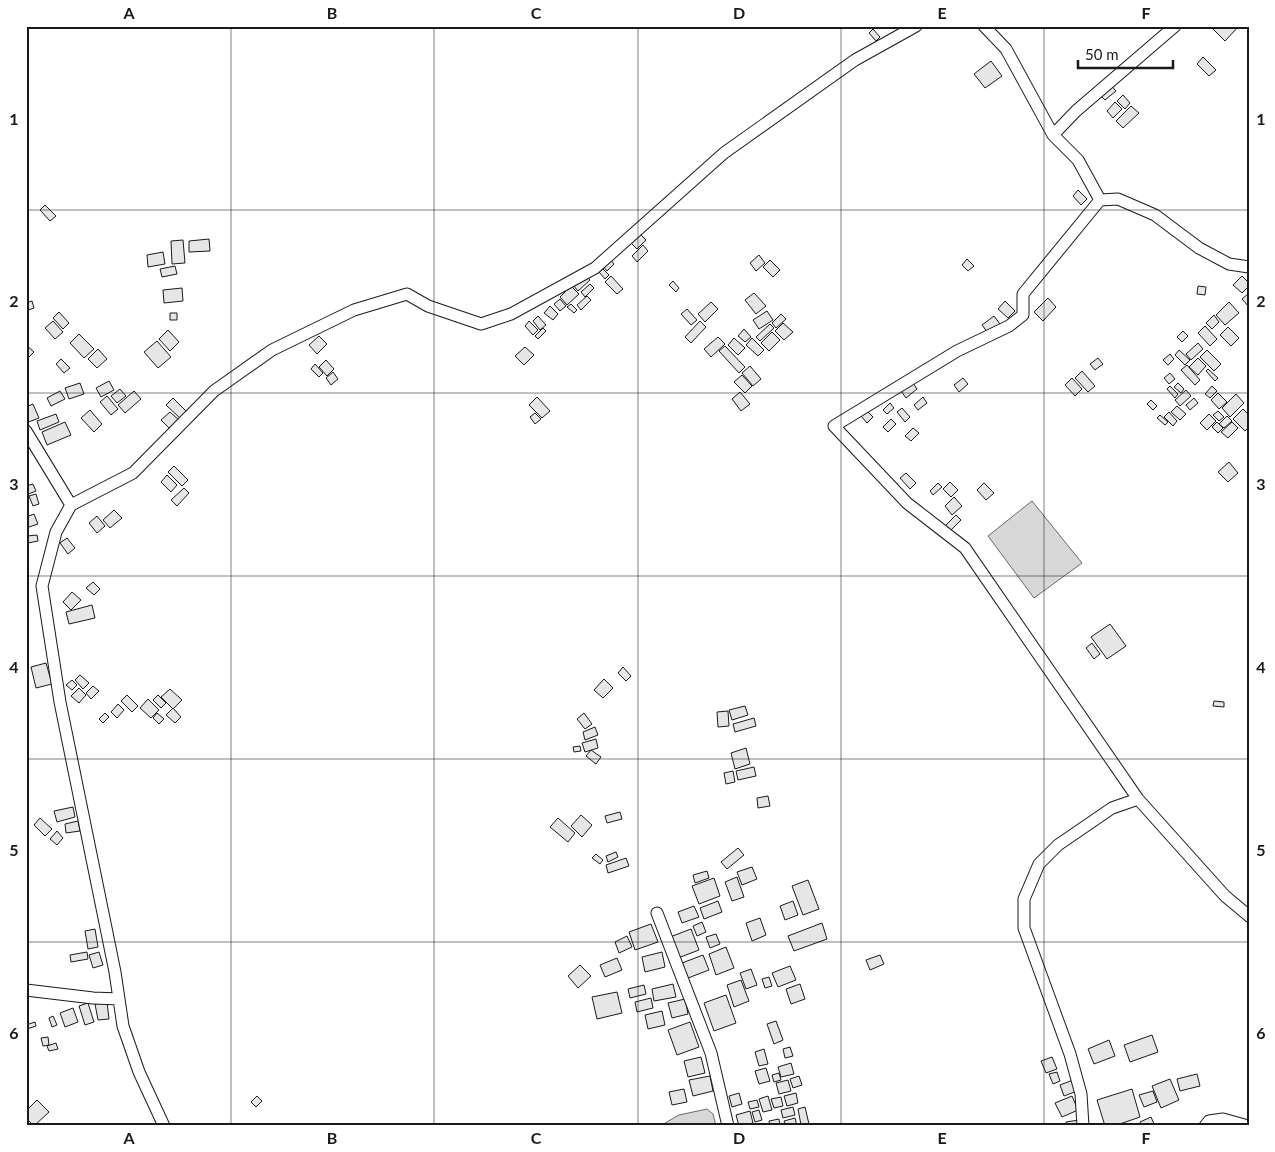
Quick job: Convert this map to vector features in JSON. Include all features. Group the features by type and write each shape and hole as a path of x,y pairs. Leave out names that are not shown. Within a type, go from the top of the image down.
{"street":[{"path":"164,1126 139,1072 126,1036 60,702 42,586 56,532 72,505 133,473 214,391 272,350 354,310 407,294 428,306 481,324 511,314 595,268 724,153 855,60 916,26"},
{"path":"984,26 1006,49 1054,135 1078,160 1100,200"},
{"path":"1054,135 1076,111 1175,26"},
{"path":"1249,267 1228,264 1199,248 1155,215 1118,199 1100,200 1023,294 1023,315 1009,326 957,351 834,426 907,503 965,548 1138,799 1225,896 1249,916"},
{"path":"26,431 72,505"},
{"path":"1083,1126 1081,1094 1070,1054 1024,928 1024,899 1039,864 1058,845 1112,808 1138,799"},
{"path":"657,913 711,1053 728,1126"},
{"path":"26,990 118,999"},
{"path":"1205,1126 1209,1121 1223,1119 1248,1126"}],"shaded area":[{"path":"1032,501 1082,563 1034,598 988,536"},
{"path":"707,1109 713,1114 716,1126 664,1126 665,1123 679,1115"}],"building":[{"path":"1210,26 1239,26 1225,41"},
{"path":"873,29 880,37 876,41 869,33"},
{"path":"1203,57 1216,70 1209,76 1197,64"},
{"path":"991,61 1002,76 985,88 974,74"},
{"path":"1109,83 1116,91 1105,100 1098,93"},
{"path":"1123,95 1130,103 1125,109 1117,101"},
{"path":"1115,102 1122,109 1113,118 1107,111"},
{"path":"1131,106 1139,113 1123,128 1116,121"},
{"path":"1078,190 1087,199 1081,205 1073,196"},
{"path":"45,205 56,216 50,221 40,210"},
{"path":"640,234 646,240 637,249 631,243"},
{"path":"209,239 210,251 189,252 189,241"},
{"path":"183,240 185,263 172,264 171,241"},
{"path":"643,245 648,251 637,262 632,256"},
{"path":"163,252 165,264 148,267 147,255"},
{"path":"759,255 765,263 756,271 750,263"},
{"path":"610,259 614,264 607,271 602,265"},
{"path":"967,259 974,266 968,271 962,265"},
{"path":"770,260 780,270 773,277 763,267"},
{"path":"175,266 177,274 162,277 160,269"},
{"path":"603,269 609,275 605,279 599,272"},
{"path":"585,275 590,280 578,291 573,285"},
{"path":"611,276 623,289 617,294 605,282"},
{"path":"1242,276 1249,283 1249,286 1242,293 1233,285"},
{"path":"673,281 679,288 676,292 669,285"},
{"path":"590,284 594,288 585,297 581,292"},
{"path":"571,286 579,294 567,305 560,297"},
{"path":"1198,286 1206,287 1205,295 1197,294"},
{"path":"182,288 183,301 164,303 163,290"},
{"path":"754,293 766,306 756,314 745,300"},
{"path":"1249,293 1249,307 1242,299"},
{"path":"587,296 591,300 581,310 577,305"},
{"path":"1048,298 1056,307 1043,321 1034,312"},
{"path":"560,299 566,306 560,311 554,304"},
{"path":"32,301 34,308 26,311 26,303"},
{"path":"1005,301 1015,311 1008,318 998,309"},
{"path":"711,302 718,309 705,322 698,314"},
{"path":"1229,302 1239,313 1225,325 1216,315"},
{"path":"571,304 577,310 574,313 567,307"},
{"path":"550,306 558,314 553,320 544,313"},
{"path":"687,309 697,320 691,325 681,314"},
{"path":"767,311 773,320 759,329 753,320"},
{"path":"59,312 69,323 63,329 53,318"},
{"path":"170,313 177,313 177,320 170,320"},
{"path":"781,314 786,319 776,328 772,323"},
{"path":"1214,315 1219,322 1212,329 1206,323"},
{"path":"538,316 546,325 540,330 533,321"},
{"path":"994,316 1000,324 988,333 982,325"},
{"path":"53,321 63,332 55,339 45,328"},
{"path":"529,321 538,330 533,335 525,326"},
{"path":"700,321 706,327 691,343 685,337"},
{"path":"783,323 793,332 784,340 775,331"},
{"path":"770,324 774,328 760,341 756,337"},
{"path":"1205,326 1217,339 1210,346 1198,333"},
{"path":"1228,327 1239,338 1231,346 1220,335"},
{"path":"543,328 546,331 538,339 535,336"},
{"path":"744,329 751,337 745,342 738,336"},
{"path":"168,330 179,342 170,351 159,339"},
{"path":"1183,331 1188,336 1182,342 1177,337"},
{"path":"772,332 780,340 769,351 761,343"},
{"path":"79,334 94,349 84,358 70,343"},
{"path":"319,336 327,344 317,354 309,345"},
{"path":"718,337 725,344 711,357 704,349"},
{"path":"734,338 745,348 738,355 728,345"},
{"path":"752,338 764,350 758,356 746,345"},
{"path":"157,341 171,357 158,368 144,352"},
{"path":"1198,343 1203,349 1191,360 1186,354"},
{"path":"26,345 34,352 26,360"},
{"path":"725,346 745,367 739,373 719,351"},
{"path":"525,347 534,355 524,365 515,356"},
{"path":"98,349 107,359 97,368 88,359"},
{"path":"1179,350 1190,360 1185,365 1175,355"},
{"path":"1207,350 1221,364 1214,371 1200,357"},
{"path":"1170,354 1174,359 1168,365 1163,360"},
{"path":"1098,358 1103,364 1095,370 1090,364"},
{"path":"1198,358 1206,366 1198,375 1189,367"},
{"path":"61,359 70,368 64,373 56,364"},
{"path":"326,360 334,369 327,376 319,367"},
{"path":"315,364 323,373 319,377 311,369"},
{"path":"1187,365 1200,380 1195,385 1181,370"},
{"path":"750,366 761,379 753,386 742,373"},
{"path":"1208,369 1218,378 1215,381 1206,371"},
{"path":"1082,371 1095,386 1088,392 1075,378"},
{"path":"333,372 338,379 331,385 326,378"},
{"path":"1170,373 1175,379 1169,384 1164,378"},
{"path":"742,375 752,386 745,393 734,382"},
{"path":"963,378 968,384 959,392 954,385"},
{"path":"1072,378 1082,389 1075,396 1065,385"},
{"path":"109,381 114,390 101,397 96,388"},
{"path":"80,383 84,394 69,399 65,388"},
{"path":"913,383 917,389 906,398 901,391"},
{"path":"1178,383 1184,389 1181,393 1174,387"},
{"path":"1170,386 1178,394 1175,398 1167,389"},
{"path":"1212,386 1217,391 1210,398 1205,394"},
{"path":"120,389 126,396 117,403 111,396"},
{"path":"1186,390 1191,396 1180,406 1175,400"},
{"path":"60,391 65,399 51,406 47,398"},
{"path":"134,391 141,399 125,413 118,405"},
{"path":"740,392 750,404 741,411 732,399"},
{"path":"1218,393 1227,402 1219,409 1211,400"},
{"path":"1236,394 1244,403 1230,417 1222,408"},
{"path":"107,396 118,409 111,415 100,402"},
{"path":"537,397 550,411 542,418 529,405"},
{"path":"923,397 927,403 918,410 914,405"},
{"path":"173,398 188,413 182,420 166,405"},
{"path":"1194,398 1198,403 1190,410 1186,405"},
{"path":"1151,400 1157,406 1153,410 1147,404"},
{"path":"890,403 894,408 887,414 883,410"},
{"path":"33,404 39,418 26,423 26,407"},
{"path":"1177,406 1186,414 1180,420 1171,412"},
{"path":"902,408 910,417 905,422 897,412"},
{"path":"1243,409 1249,415 1249,427 1245,431 1233,419"},
{"path":"90,410 102,424 94,432 81,418"},
{"path":"867,411 873,417 867,423 861,416"},
{"path":"1218,411 1224,417 1219,421 1213,415"},
{"path":"170,412 180,421 171,430 161,420"},
{"path":"1169,412 1177,421 1173,426 1164,417"},
{"path":"535,413 541,419 535,424 530,417"},
{"path":"56,414 59,422 40,430 37,421"},
{"path":"1209,414 1216,421 1207,430 1200,423"},
{"path":"1160,415 1168,422 1165,425 1157,418"},
{"path":"1227,416 1232,421 1224,428 1219,424"},
{"path":"891,419 896,424 888,432 883,427"},
{"path":"65,422 71,435 47,445 42,432"},
{"path":"1217,422 1223,428 1218,433 1212,427"},
{"path":"1232,422 1238,428 1228,438 1221,432"},
{"path":"913,428 919,433 911,441 905,436"},
{"path":"1229,462 1238,473 1228,482 1218,472"},
{"path":"174,466 188,480 182,486 168,472"},
{"path":"906,473 916,483 910,489 900,478"},
{"path":"167,475 177,485 171,492 161,482"},
{"path":"950,482 958,490 951,497 943,489"},
{"path":"938,483 942,487 933,495 930,491"},
{"path":"984,483 994,493 986,500 977,490"},
{"path":"33,484 36,491 26,495 26,486"},
{"path":"184,488 189,493 177,506 171,500"},
{"path":"36,494 39,504 33,506 29,496"},
{"path":"954,497 962,506 952,515 945,506"},
{"path":"114,510 122,518 110,528 103,520"},
{"path":"34,514 38,524 26,528 26,517"},
{"path":"956,515 961,520 950,531 945,526"},
{"path":"97,516 105,526 97,533 89,523"},
{"path":"37,535 38,541 28,543 27,536"},
{"path":"67,538 75,548 68,554 60,543"},
{"path":"93,582 100,589 94,595 86,588"},
{"path":"72,592 81,600 71,610 63,602"},
{"path":"92,605 95,618 69,624 66,612"},
{"path":"1110,624 1126,646 1107,659 1091,637"},
{"path":"1092,643 1100,654 1094,659 1086,648"},
{"path":"46,663 52,684 36,688 31,667"},
{"path":"623,667 631,676 626,681 618,673"},
{"path":"80,675 89,683 83,689 75,680"},
{"path":"604,679 613,688 603,698 594,690"},
{"path":"72,680 77,685 72,690 66,685"},
{"path":"93,686 99,691 91,699 86,693"},
{"path":"79,688 86,695 79,703 71,696"},
{"path":"170,689 182,700 173,709 161,697"},
{"path":"127,695 138,706 132,712 121,701"},
{"path":"158,695 166,703 161,708 153,700"},
{"path":"148,699 159,710 151,718 140,708"},
{"path":"1214,701 1224,702 1224,707 1213,706"},
{"path":"118,704 124,710 117,718 111,712"},
{"path":"745,706 748,715 732,720 729,710"},
{"path":"173,708 181,717 175,723 166,715"},
{"path":"728,711 729,726 718,727 717,712"},
{"path":"105,713 109,717 103,723 99,719"},
{"path":"157,713 164,719 159,724 153,718"},
{"path":"584,713 592,724 585,729 577,719"},
{"path":"754,718 756,726 735,732 733,724"},
{"path":"595,727 598,735 585,740 583,732"},
{"path":"596,739 598,748 585,752 582,743"},
{"path":"580,746 581,751 574,752 573,747"},
{"path":"746,748 750,764 735,769 731,753"},
{"path":"591,750 601,757 596,764 586,756"},
{"path":"754,767 756,776 738,780 736,771"},
{"path":"733,771 735,782 726,784 724,773"},
{"path":"768,796 770,806 758,808 757,798"},
{"path":"73,807 75,817 57,822 54,811"},
{"path":"620,812 622,819 607,823 605,816"},
{"path":"581,815 592,825 582,837 571,826"},
{"path":"40,818 52,829 45,836 34,825"},
{"path":"558,818 575,833 568,842 550,827"},
{"path":"78,821 80,831 66,833 65,824"},
{"path":"57,831 63,838 57,845 50,839"},
{"path":"738,848 744,855 727,869 721,862"},
{"path":"616,852 618,857 608,862 606,856"},
{"path":"596,854 603,860 600,864 592,858"},
{"path":"626,858 629,866 608,873 606,865"},
{"path":"752,867 757,879 742,885 737,872"},
{"path":"707,871 709,878 695,883 693,875"},
{"path":"737,877 744,897 732,901 725,882"},
{"path":"714,878 720,896 699,904 692,886"},
{"path":"808,880 819,909 803,915 792,886"},
{"path":"718,901 722,912 704,919 700,908"},
{"path":"793,901 798,915 785,920 780,906"},
{"path":"694,906 699,917 682,923 678,912"},
{"path":"760,918 766,935 752,941 746,923"},
{"path":"702,922 706,932 697,936 693,926"},
{"path":"822,923 827,939 794,951 788,936"},
{"path":"651,924 658,942 635,950 629,932"},
{"path":"95,929 98,947 88,949 85,931"},
{"path":"691,929 699,950 678,958 670,937"},
{"path":"716,934 720,944 710,948 706,937"},
{"path":"627,936 632,947 619,953 615,942"},
{"path":"726,947 734,968 716,975 709,954"},
{"path":"87,952 88,959 71,962 70,955"},
{"path":"99,952 103,965 93,968 89,955"},
{"path":"662,952 665,967 645,972 642,957"},
{"path":"703,955 709,970 688,978 682,963"},
{"path":"880,955 884,964 870,970 866,960"},
{"path":"617,958 622,970 605,977 600,965"},
{"path":"580,965 591,976 578,988 568,976"},
{"path":"790,966 796,980 778,987 772,973"},
{"path":"751,969 757,985 746,989 740,973"},
{"path":"769,977 772,986 765,988 762,979"},
{"path":"741,980 749,1001 734,1007 727,985"},
{"path":"673,984 676,997 654,1001 652,989"},
{"path":"800,984 805,999 791,1004 786,989"},
{"path":"644,985 646,994 630,998 628,989"},
{"path":"617,992 622,1013 597,1019 592,997"},
{"path":"726,995 736,1023 714,1031 704,1003"},
{"path":"651,998 653,1008 637,1012 635,1002"},
{"path":"685,999 688,1014 672,1018 668,1003"},
{"path":"107,1002 109,1019 98,1020 95,1004"},
{"path":"88,1003 94,1022 85,1025 79,1006"},
{"path":"73,1008 78,1022 65,1027 60,1013"},
{"path":"662,1011 665,1025 648,1029 645,1015"},
{"path":"53,1016 57,1025 52,1027 49,1018"},
{"path":"776,1021 783,1040 774,1044 767,1024"},
{"path":"35,1022 36,1026 27,1029 26,1025"},
{"path":"690,1022 699,1047 677,1055 668,1030"},
{"path":"1152,1035 1158,1052 1130,1062 1124,1045"},
{"path":"48,1037 49,1045 43,1046 41,1038"},
{"path":"1109,1040 1115,1056 1094,1064 1088,1049"},
{"path":"56,1043 58,1049 49,1051 47,1046"},
{"path":"790,1047 793,1056 785,1058 783,1049"},
{"path":"764,1049 768,1064 759,1066 755,1052"},
{"path":"701,1057 705,1073 688,1077 684,1061"},
{"path":"1052,1057 1057,1069 1046,1073 1041,1061"},
{"path":"791,1063 794,1074 781,1077 778,1067"},
{"path":"766,1068 770,1081 759,1084 755,1071"},
{"path":"1057,1072 1060,1081 1053,1084 1049,1074"},
{"path":"779,1073 781,1080 774,1082 772,1075"},
{"path":"1197,1074 1200,1086 1180,1091 1177,1079"},
{"path":"710,1076 713,1091 693,1096 689,1080"},
{"path":"799,1076 802,1085 793,1088 790,1079"},
{"path":"1170,1079 1179,1100 1161,1108 1152,1086"},
{"path":"788,1080 791,1091 779,1094 776,1083"},
{"path":"1073,1080 1077,1091 1064,1096 1060,1085"},
{"path":"684,1089 687,1102 672,1105 669,1092"},
{"path":"1132,1089 1140,1117 1114,1126 1105,1126 1097,1100"},
{"path":"1153,1091 1157,1102 1144,1107 1139,1095"},
{"path":"739,1093 742,1104 732,1107 729,1096"},
{"path":"796,1093 798,1103 787,1106 784,1096"},
{"path":"257,1096 262,1101 256,1107 251,1102"},
{"path":"768,1096 772,1110 763,1112 759,1099"},
{"path":"1072,1096 1078,1110 1062,1117 1055,1103"},
{"path":"781,1097 783,1106 774,1108 771,1099"},
{"path":"37,1100 49,1112 34,1126 26,1118 26,1111"},
{"path":"757,1100 759,1107 750,1109 748,1102"},
{"path":"793,1107 795,1115 783,1118 781,1110"},
{"path":"805,1107 809,1124 801,1125 798,1109"},
{"path":"759,1110 762,1120 755,1122 752,1112"},
{"path":"750,1111 753,1123 739,1126 736,1115"},
{"path":"1151,1117 1155,1126 1142,1126 1140,1122"},
{"path":"795,1118 797,1126 786,1126 784,1121"},
{"path":"779,1119 780,1126 770,1126 769,1121"},
{"path":"1079,1120 1080,1126 1067,1126 1066,1122"}]}
